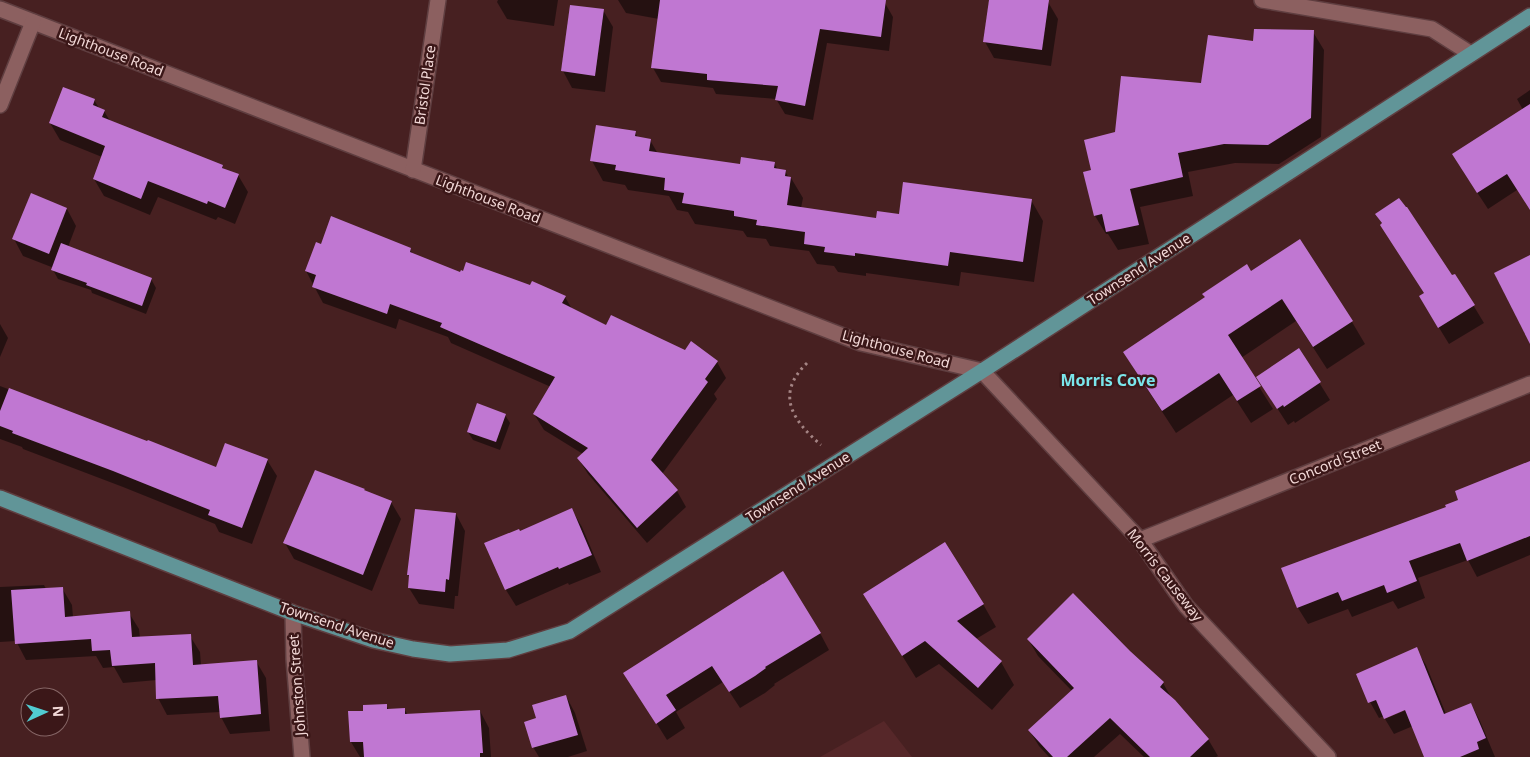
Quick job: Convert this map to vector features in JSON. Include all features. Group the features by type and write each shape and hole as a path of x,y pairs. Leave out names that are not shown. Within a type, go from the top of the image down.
{"main road":[{"name":"Townsend Avenue","path":"0,498 293,613 373,640 413,649 450,654 508,650 570,631 982,371 1530,16"}],"street":[{"name":"Bristol Place","path":"413,170 438,0"},
{"path":"1262,0 1320,5 1432,28 1471,54"},
{"name":"Lighthouse Road","path":"0,9 861,343 982,371"},
{"path":"0,105 32,22"},
{"name":"Morris Causeway","path":"982,371 1140,540 1186,606 1328,757"},
{"name":"Concord Street","path":"1140,540 1530,384"},
{"name":"Johnston Street","path":"293,613 294,659 302,757"}],"path":[{"path":"807,363 798,371 792,382 790,396 793,413 805,430 821,445"}],"shaded area":[{"path":"884,721 912,757 820,757"}],"building":[{"path":"660,0 886,0 881,37 820,29 805,106 775,100 778,86 707,80 707,74 651,68"},
{"path":"989,0 1049,0 1042,50 983,42"},
{"path":"570,5 604,9 595,76 561,71"},
{"path":"1254,29 1314,30 1311,118 1268,145 1224,144 1178,153 1183,177 1130,189 1139,225 1106,232 1102,214 1094,216 1083,172 1091,170 1084,140 1115,132 1121,76 1201,83 1208,35 1253,41"},
{"path":"63,87 95,99 93,105 105,110 102,117 223,165 222,168 239,174 225,208 208,201 207,204 148,181 141,199 93,179 105,146 49,123"},
{"path":"1530,104 1530,210 1507,174 1477,193 1452,154"},
{"path":"596,125 636,131 635,136 651,139 649,151 740,164 741,157 775,162 774,168 786,170 785,176 791,177 787,205 876,218 877,211 899,214 903,182 1032,199 1023,262 950,252 948,266 855,253 855,256 824,252 825,247 804,244 805,232 756,225 757,220 734,216 734,211 682,203 684,193 664,190 665,178 615,170 616,165 590,161"},
{"path":"31,193 67,208 49,254 12,239"},
{"path":"1399,198 1452,275 1455,274 1475,305 1438,328 1419,296 1424,293 1380,225 1382,223 1375,214"},
{"path":"331,216 411,248 410,252 460,272 461,270 463,271 466,262 530,285 532,281 566,296 562,303 606,325 611,315 685,350 691,341 718,361 705,379 708,382 651,460 678,490 637,528 577,458 588,448 533,414 555,377 440,327 442,323 390,304 387,314 312,287 316,275 305,271 316,242 321,244"},
{"path":"1300,239 1353,321 1313,347 1282,299 1228,335 1261,386 1237,401 1219,373 1162,411 1123,352 1205,297 1202,294 1247,264 1251,271"},
{"path":"61,243 152,278 142,306 51,270"},
{"path":"1530,255 1530,344 1494,273"},
{"path":"1299,348 1321,382 1284,407 1283,405 1277,409 1256,377"},
{"path":"9,388 216,467 225,443 268,459 242,528 208,515 210,510 12,433 13,431 0,426 0,411"},
{"path":"477,403 506,414 496,442 467,432"},
{"path":"1530,461 1530,536 1467,561 1460,543 1409,561 1417,581 1387,593 1384,585 1342,601 1338,592 1297,608 1281,568 1446,507 1445,505 1458,500 1455,491"},
{"path":"315,470 392,501 363,575 283,543"},
{"path":"572,508 592,555 559,569 558,567 505,590 484,543 519,529 520,531"},
{"path":"415,509 456,513 449,580 446,579 445,592 408,588 409,575 407,575"},
{"path":"945,542 984,604 957,621 1002,661 978,688 925,641 902,656 863,594"},
{"path":"783,571 821,633 765,667 755,676 729,692 712,666 666,695 676,710 656,724 623,673"},
{"path":"63,587 65,617 130,611 132,637 191,634 193,665 257,660 261,714 220,718 218,696 156,699 155,663 112,666 110,650 92,651 91,639 15,644 11,590"},
{"path":"1073,593 1130,651 1164,682 1160,687 1175,700 1209,739 1190,757 1150,757 1110,718 1067,757 1053,757 1028,730 1074,688 1027,639"},
{"path":"1417,647 1444,714 1471,703 1486,738 1477,742 1479,749 1460,757 1424,757 1405,710 1384,719 1376,700 1368,703 1356,674"},
{"path":"566,695 578,735 532,748 524,722 536,718 532,705"},
{"path":"387,704 387,709 405,708 405,714 480,710 483,753 480,753 480,757 364,757 363,742 350,742 348,711 363,711 363,705"}],"district":[{"name":"Morris Cove","path":"1108,380"}]}
